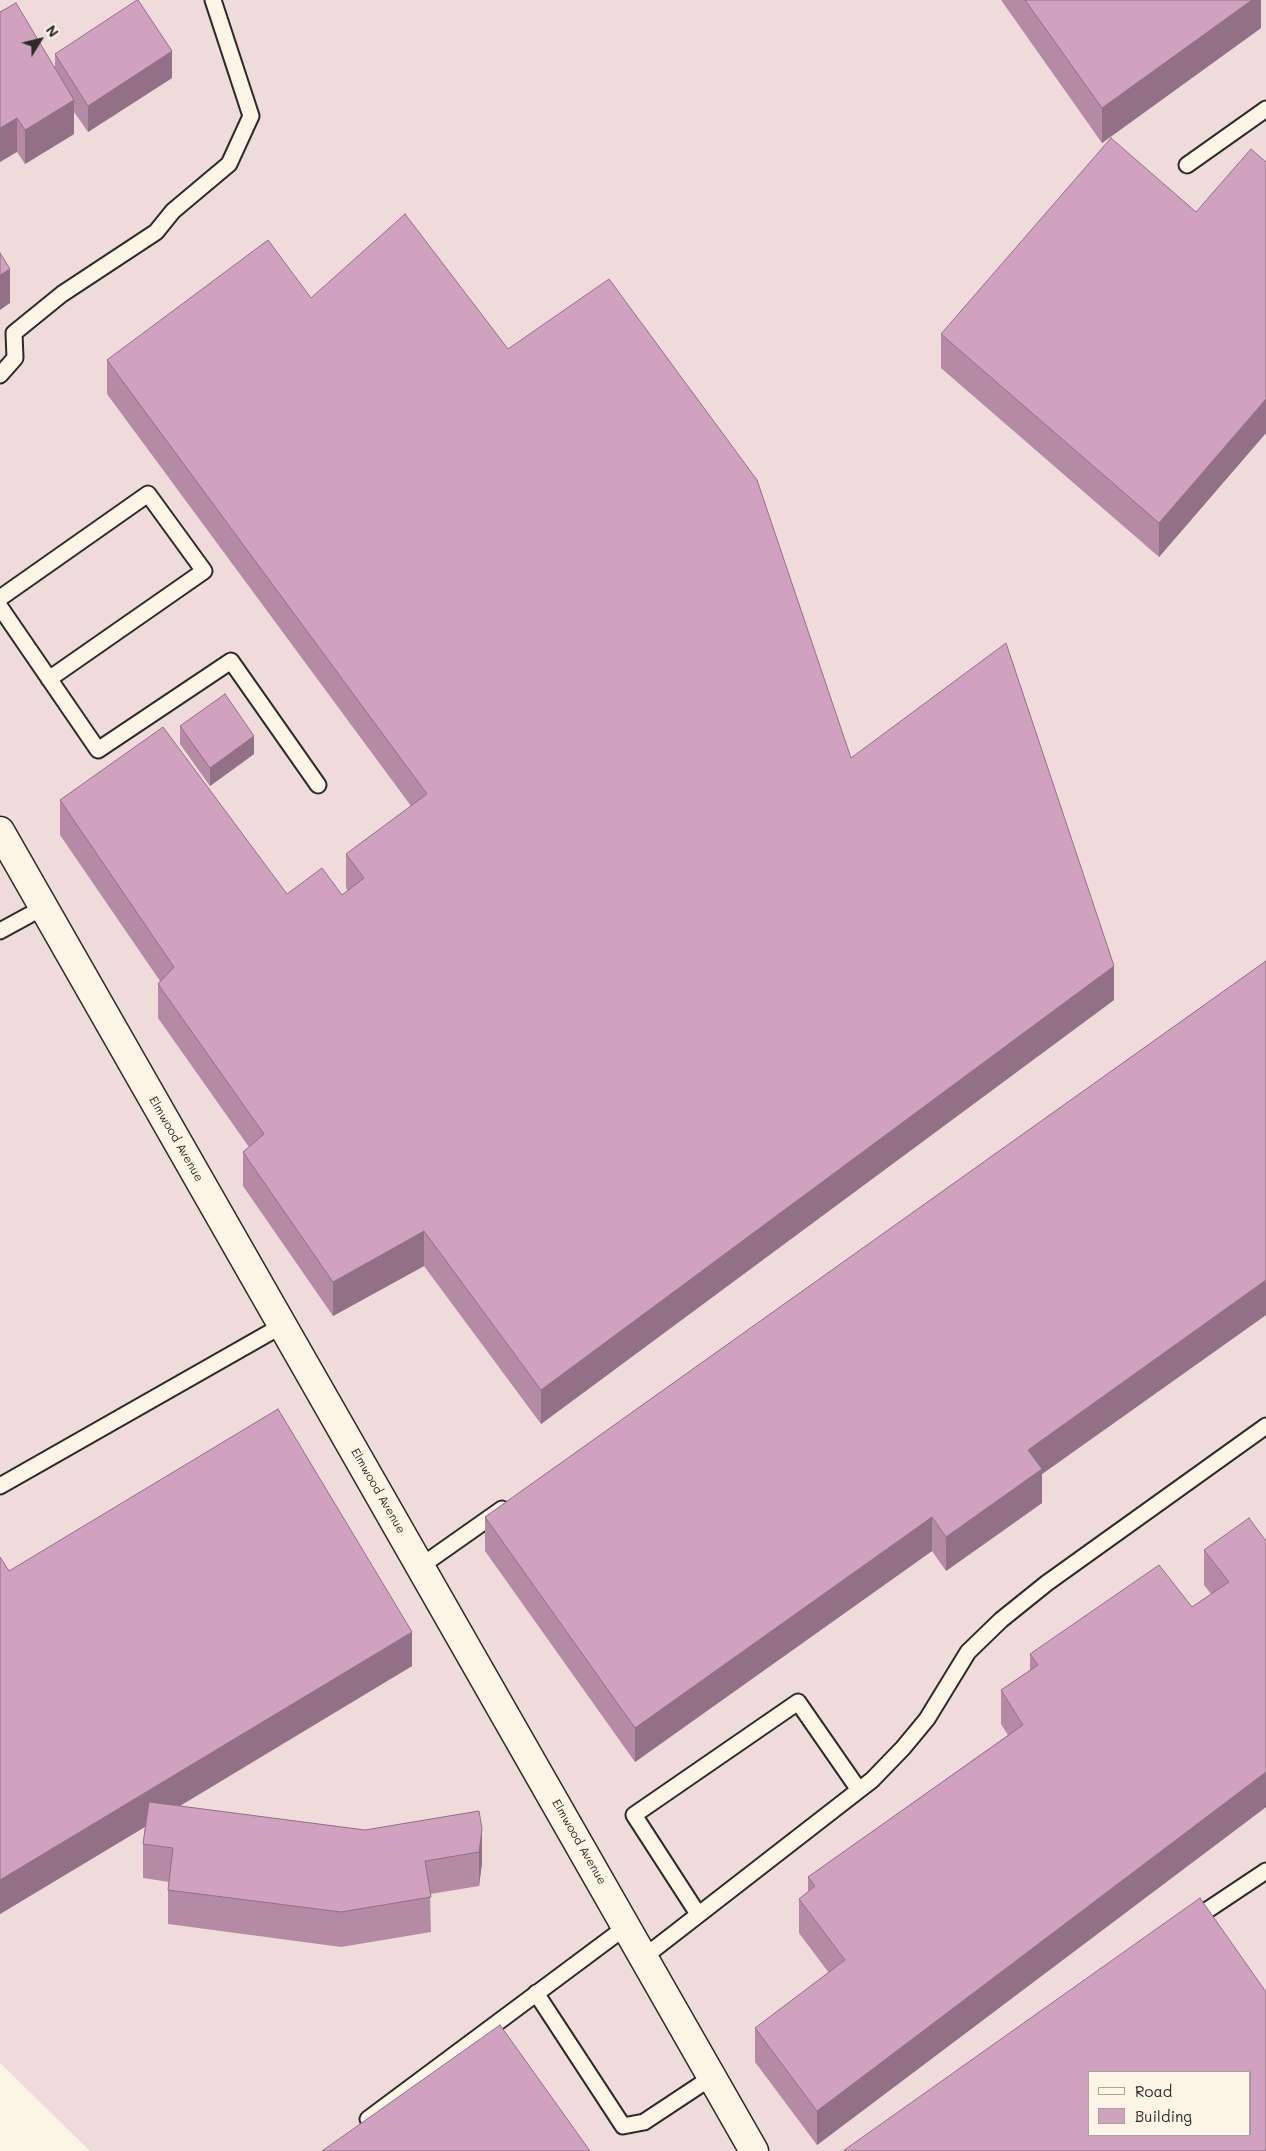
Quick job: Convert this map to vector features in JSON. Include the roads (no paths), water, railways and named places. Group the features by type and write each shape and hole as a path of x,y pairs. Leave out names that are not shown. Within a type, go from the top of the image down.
{"street":[{"name":"Elmwood Avenue","path":"0,831 754,2151"}],"lane":[{"path":"0,375 15,358 14,333 62,294 156,232 173,211 229,164 251,116 213,0"},
{"path":"1187,165 1266,110"},
{"path":"0,598 148,494 204,571 49,679"},
{"path":"0,607 98,750 231,661 318,785"},
{"path":"0,931 44,907"},
{"path":"0,1486 283,1325"},
{"path":"644,1956 872,1780 903,1748 927,1718 968,1652 1001,1620 1047,1583 1266,1426"},
{"path":"421,1566 515,1500"},
{"path":"698,1914 634,1816 798,1702 858,1790"},
{"path":"1176,1931 1266,1871"},
{"path":"356,2128 627,1926"},
{"path":"536,1993 623,2126 644,2122 712,2077"}]}
